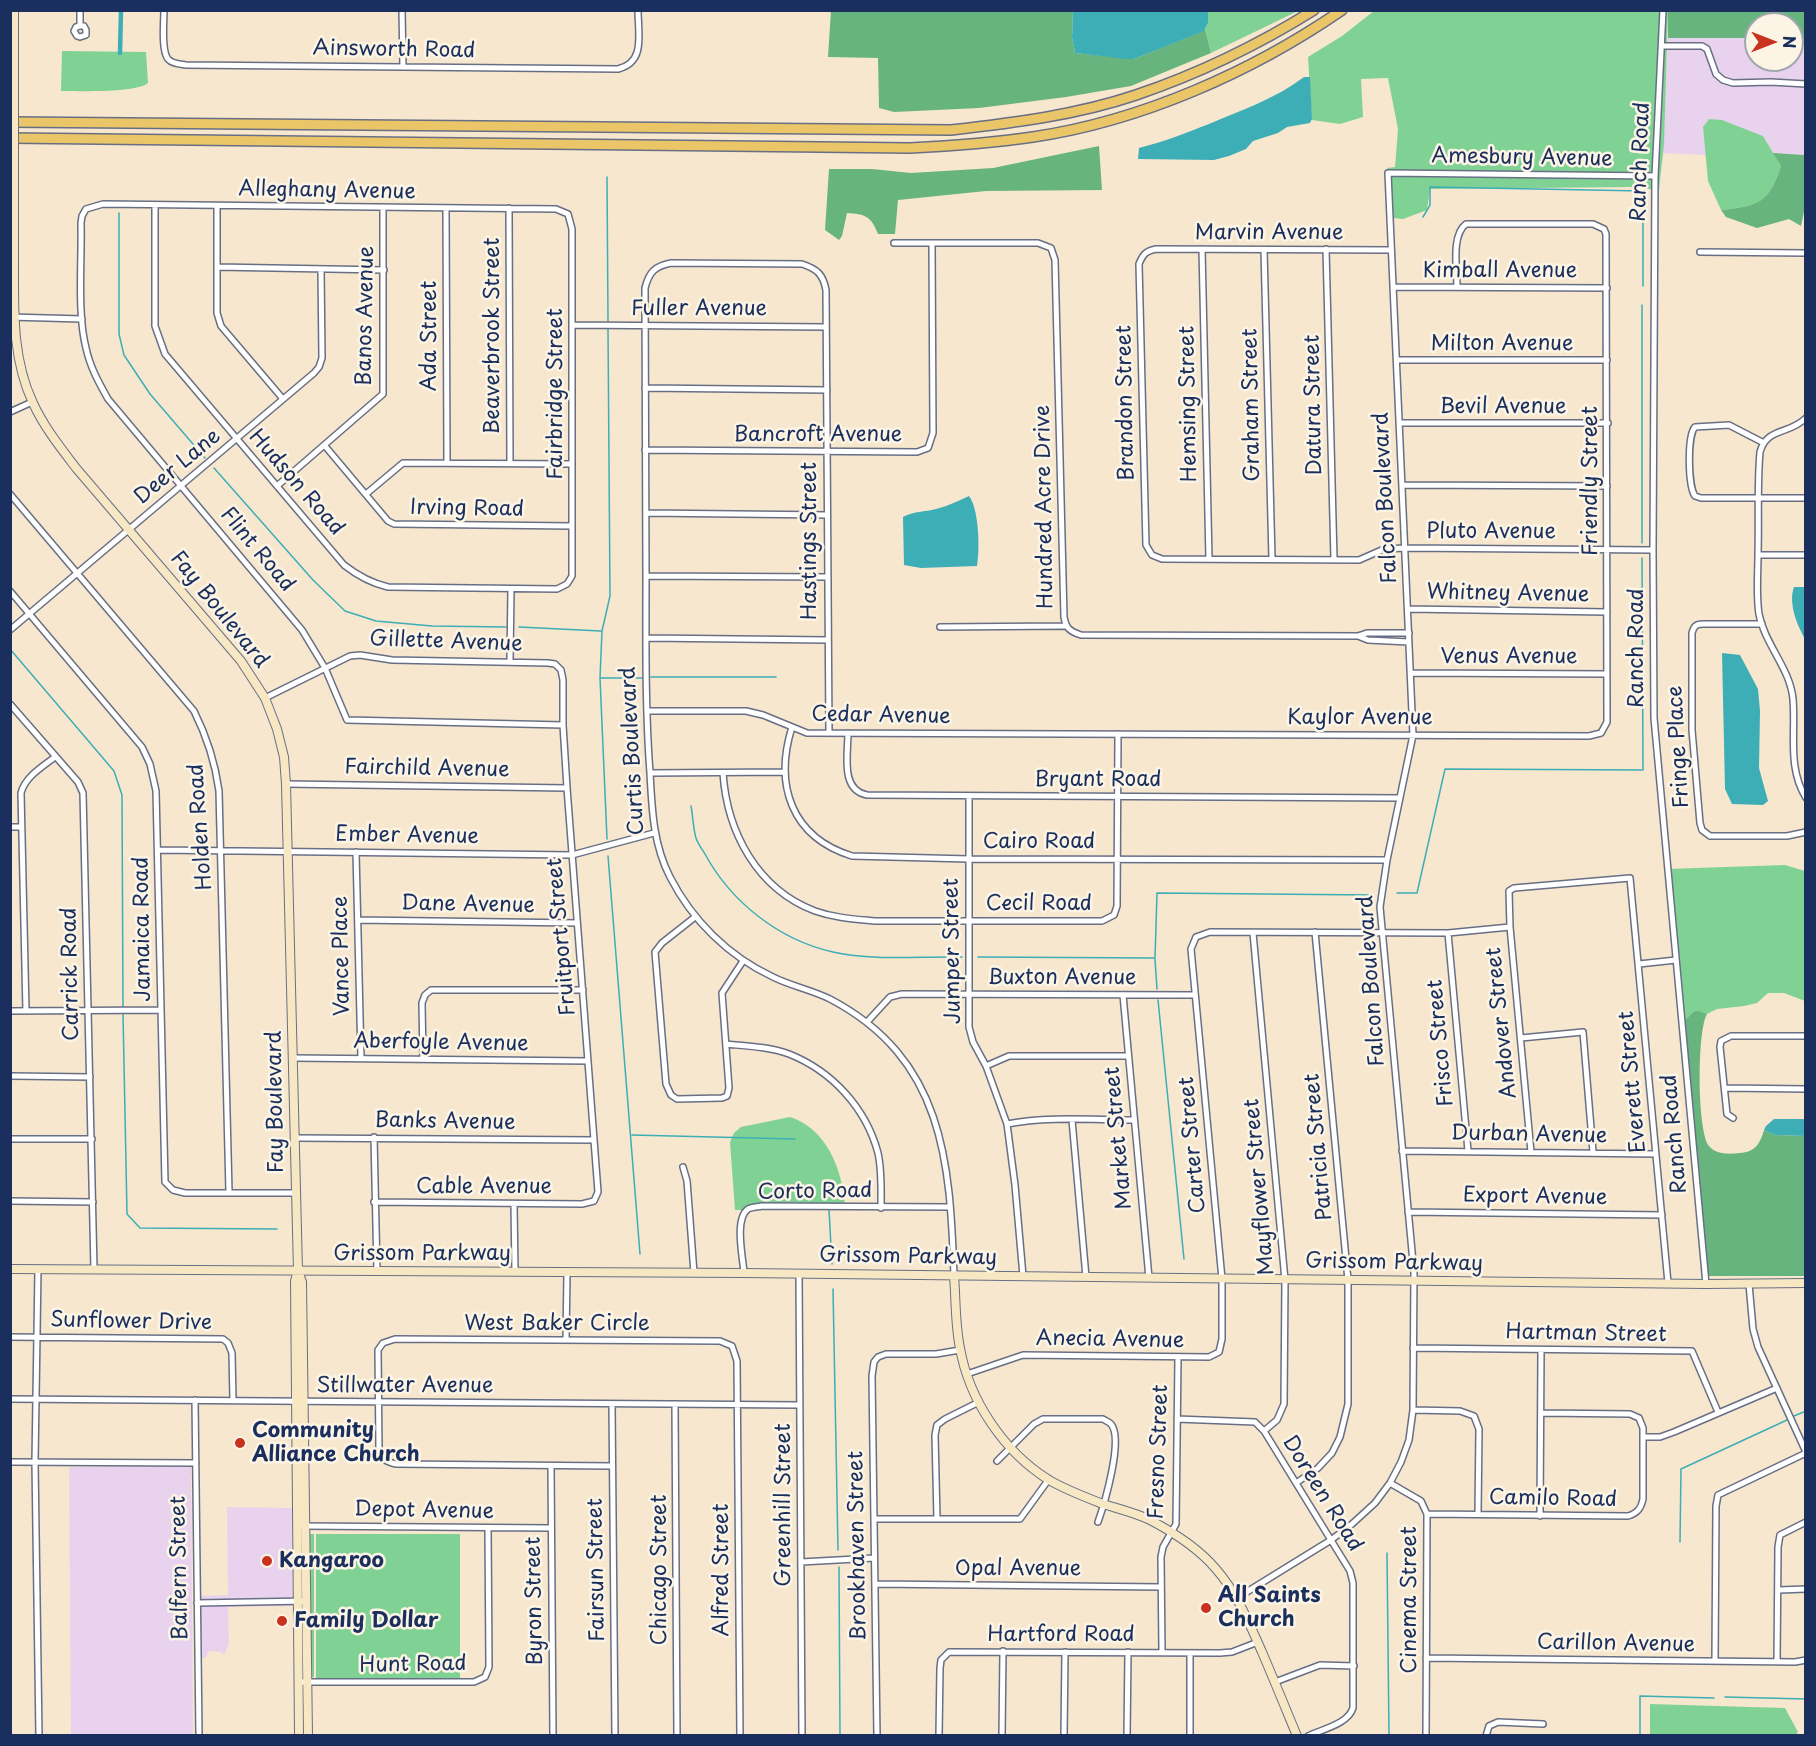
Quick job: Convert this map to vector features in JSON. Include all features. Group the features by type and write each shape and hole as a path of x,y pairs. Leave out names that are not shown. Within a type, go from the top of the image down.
{"highway":[{"path":"10,122 951,130 1019,122 1077,111 1135,95 1202,69 1274,35 1314,10"},
{"path":"10,138 910,148 974,144 1035,137 1116,118 1184,95 1300,39 1342,10"}],"main road":[{"name":"Fay Boulevard","path":"14,10 12,317 22,371 33,402 54,440 242,662 265,698 281,748 286,784 298,1271 295,1281 300,1401 302,1601 299,1736"},
{"name":"Grissom Parkway","path":"10,1269 1806,1283"},
{"name":"Curtis Boulevard","path":"954,1276 955,1318 960,1350 979,1402 994,1427 1011,1447 1049,1479 1104,1504 1149,1519 1194,1549 1216,1569 1237,1598 1297,1736"},
{"name":"Fay Boulevard","path":"302,1601 309,1736"}],"street":[{"path":"80,10 80,26"},
{"name":"Ainsworth Road","path":"164,10 164,50 168,59 175,64 618,69 631,64 638,52 638,10"},
{"path":"402,10 403,67"},
{"name":"Ranch Road","path":"1663,10 1655,176 1654,718 1706,1284"},
{"path":"1662,46 1701,46 1707,49 1716,74 1723,80 1733,83 1806,84"},
{"name":"Amesbury Avenue","path":"1388,173 1655,176"},
{"name":"Falcon Boulevard","path":"1237,1598 1331,1540 1375,1503 1390,1483 1401,1462 1409,1440 1413,1410 1414,1281 1382,933 1382,889 1413,735 1388,173"},
{"name":"Alleghany Avenue","path":"86,209 103,204 509,208 556,209 568,214"},
{"name":"Hudson Road","path":"155,206 155,326 165,354 344,565 359,576 388,587 557,589 567,584 572,576"},
{"path":"217,206 217,313 221,326 283,399"},
{"name":"Banos Avenue","path":"277,486 383,394 383,207"},
{"name":"Beaverbrook Street","path":"509,208 510,464"},
{"name":"Flint Road","path":"86,209 81,223 82,319 85,347 94,373 108,399 302,630 325,668 347,720 563,725"},
{"name":"Ada Street","path":"446,209 447,463"},
{"name":"Fairbridge Street","path":"568,214 572,229 572,576"},
{"name":"Friendly Street","path":"1457,287 1457,237 1459,229 1466,224 1593,224 1604,229 1608,240 1607,722 1602,733"},
{"path":"894,243 932,243"},
{"name":"Bancroft Avenue","path":"645,450 916,452 928,448 932,443 933,433 932,243"},
{"name":"Hundred Acre Drive","path":"932,243 1038,243 1051,248 1054,253 1065,627 1071,632 1081,635 1358,636 1367,633 1409,633"},
{"name":"Marvin Avenue","path":"1147,251 1156,249 1391,250"},
{"name":"Hemsing Street","path":"1202,249 1209,559"},
{"name":"Datura Street","path":"1326,249 1334,559"},
{"name":"Graham Street","path":"1264,250 1272,559"},
{"name":"Brandon Street","path":"1147,251 1142,255 1139,264 1146,545 1152,555"},
{"path":"1700,252 1806,253"},
{"name":"Hastings Street","path":"651,272 657,266 671,263 802,264 814,268 824,277 826,290 829,733"},
{"path":"217,267 384,270"},
{"name":"Deer Lane","path":"10,630 130,530 319,366 322,358 321,269"},
{"name":"Curtis Boulevard","path":"651,272 645,288 647,711 654,833 660,857 695,917 743,961 773,977 829,999 867,1022 895,1050 914,1074 927,1098 938,1129 945,1162 954,1276"},
{"name":"Kimball Avenue","path":"1393,287 1607,288"},
{"path":"12,317 82,319"},
{"name":"Fuller Avenue","path":"572,325 826,327"},
{"name":"Milton Avenue","path":"1396,360 1607,360"},
{"path":"645,388 826,390"},
{"path":"10,412 33,402"},
{"path":"1806,418 1794,428 1775,434 1764,443 1760,453 1758,555 1758,601 1762,624 1790,684 1793,699 1793,766 1806,798"},
{"name":"Bevil Avenue","path":"1399,423 1608,423"},
{"path":"1764,443 1729,425 1695,427 1691,434 1691,487 1695,496 1701,498 1806,498"},
{"name":"Irving Road","path":"325,446 388,521 400,525 573,526"},
{"path":"366,494 404,463 572,464"},
{"path":"1402,485 1607,486"},
{"name":"Holden Road","path":"10,494 194,711 207,736 216,766 219,790 229,1192"},
{"path":"646,513 827,515"},
{"name":"Pluto Avenue","path":"1152,555 1162,559 1359,560 1384,549 1405,548 1653,550"},
{"path":"1758,555 1806,555"},
{"path":"646,576 828,577"},
{"path":"510,661 511,589"},
{"name":"Jamaica Road","path":"10,591 142,747 150,764 156,791 165,1182 173,1190 185,1192 296,1193"},
{"name":"Whitney Avenue","path":"1408,609 1607,612"},
{"name":"Fringe Place","path":"1762,624 1697,624 1692,633 1692,730 1700,823 1702,830 1710,836 1787,836 1806,832"},
{"path":"940,627 1065,627"},
{"name":"Hundred Acre Drive","path":"1358,636 1368,640 1409,642"},
{"path":"646,638 828,640"},
{"name":"Gillette Avenue","path":"265,698 350,656 360,655 392,660 548,663 555,664 561,670"},
{"name":"Fruitport Street","path":"561,670 567,788 598,1192 594,1201"},
{"name":"Venus Avenue","path":"1411,673 1607,674"},
{"name":"Carrick Road","path":"10,704 13,712 78,782 83,794 94,1269"},
{"name":"Cedar Avenue","path":"647,711 746,711 807,733 1118,734"},
{"name":"Cairo Road","path":"792,727 786,748 785,772 791,802 801,823 810,834 835,851 852,856 969,859 1387,860"},
{"name":"Bryant Road","path":"848,733 848,774 850,784 859,794 969,797 1401,798"},
{"name":"Kaylor Avenue","path":"1118,734 1589,736 1602,733"},
{"path":"1116,859 1118,734"},
{"path":"26,1011 21,794 23,785 55,757"},
{"path":"650,773 785,772"},
{"name":"Cecil Road","path":"723,773 724,798 732,825 743,848 757,868 791,899 815,910 846,919 1102,921 1114,915 1117,906 1116,859"},
{"name":"Fairchild Avenue","path":"286,784 567,788"},
{"name":"Jumper Street","path":"969,797 969,1027 1007,1124 1023,1276"},
{"path":"10,827 21,827"},
{"name":"Ember Avenue","path":"158,850 572,855 654,833"},
{"name":"Vance Place","path":"356,852 361,1058"},
{"name":"Everett Street","path":"1509,891 1514,888 1630,878 1668,1283"},
{"name":"Andover Street","path":"1509,891 1509,927 1531,1152"},
{"path":"695,917 662,943 655,952 666,1084 671,1095 677,1099 727,1096 729,1088 722,993 743,961"},
{"name":"Dane Avenue","path":"358,920 577,923"},
{"path":"1253,933 1448,933 1509,927"},
{"name":"Carter Street","path":"1219,1352 1222,1339 1222,1279 1191,949 1196,937 1210,932 1253,933"},
{"name":"Patricia Street","path":"1296,1483 1318,1468 1332,1453 1340,1437 1348,1404 1348,1280 1316,932"},
{"name":"Mayflower Street","path":"1253,933 1285,1280 1284,1404 1277,1420 1264,1431"},
{"name":"Frisco Street","path":"1448,933 1468,1150"},
{"path":"1639,964 1676,960"},
{"path":"423,1059 422,1003 425,995 431,990 583,990"},
{"name":"Buxton Avenue","path":"867,1022 890,997 902,994 1195,995"},
{"name":"Market Street","path":"1123,995 1149,1278"},
{"path":"10,1011 161,1010"},
{"path":"1521,1038 1583,1032 1593,1152"},
{"path":"1733,1119 1727,1114 1720,1047 1725,1038 1731,1036 1806,1036"},
{"path":"726,1044 789,1054 817,1068 837,1082 870,1131 878,1153 881,1208"},
{"path":"986,1066 1009,1056 1128,1056"},
{"name":"Aberfoyle Avenue","path":"293,1058 588,1061"},
{"path":"10,1076 90,1077"},
{"path":"1725,1089 1806,1089"},
{"path":"1007,1124 1029,1120 1134,1120"},
{"path":"1072,1120 1086,1277"},
{"path":"374,1137 377,1271"},
{"name":"Banks Avenue","path":"295,1138 594,1140"},
{"path":"10,1139 92,1139"},
{"name":"Durban Avenue","path":"1402,1151 1656,1154"},
{"path":"683,1167 687,1181 694,1273"},
{"path":"10,1201 93,1202"},
{"name":"Cable Avenue","path":"374,1202 582,1204 594,1201"},
{"path":"514,1204 515,1272"},
{"name":"Corto Road","path":"744,1273 740,1225 742,1216 749,1209 762,1206 949,1208"},
{"name":"Export Avenue","path":"1408,1212 1662,1215"},
{"path":"38,1269 35,1462 39,1736"},
{"path":"566,1340 567,1273"},
{"name":"Greenhill Street","path":"799,1275 802,1736"},
{"path":"1715,1661 1716,1506 1718,1495 1806,1452 1752,1329 1749,1284"},
{"name":"Sunflower Drive","path":"10,1337 222,1339 228,1343 232,1353 233,1400"},
{"name":"West Baker Circle","path":"550,1466 388,1463 379,1450 378,1350 388,1340 726,1343 732,1346 736,1353 738,1404"},
{"name":"Hartman Street","path":"1413,1348 1692,1351 1718,1412"},
{"name":"Brookhaven Street","path":"877,1736 872,1376 874,1362 878,1357 886,1354 936,1354 960,1350"},
{"path":"1540,1516 1542,1350"},
{"name":"Anecia Avenue","path":"967,1374 1023,1355 1209,1358 1219,1352"},
{"name":"Fresno Street","path":"1161,1652 1161,1557 1176,1524 1178,1358"},
{"path":"1541,1413 1630,1414 1639,1418 1643,1428 1643,1437 1660,1437 1777,1388"},
{"name":"Stillwater Avenue","path":"10,1399 799,1405"},
{"name":"Balfern Street","path":"195,1400 199,1736"},
{"path":"937,1519 935,1435 937,1425 979,1402"},
{"name":"Fairsun Street","path":"612,1404 615,1736"},
{"name":"Chicago Street","path":"675,1404 677,1736"},
{"name":"Alfred Street","path":"738,1404 740,1736"},
{"path":"1413,1410 1460,1411 1474,1416 1479,1429 1478,1514"},
{"path":"997,1461 1034,1424 1042,1419 1103,1419 1112,1425 1114,1433 1113,1467 1098,1522"},
{"name":"Doreen Road","path":"1177,1419 1255,1422 1264,1431 1350,1571 1353,1583 1353,1708 1351,1715 1341,1722 1308,1736"},
{"name":"Camilo Road","path":"1427,1514 1628,1516 1636,1514 1643,1499 1643,1437"},
{"path":"10,1462 196,1462"},
{"path":"550,1466 612,1466"},
{"name":"Byron Street","path":"550,1466 553,1736"},
{"path":"874,1519 1020,1519 1049,1479"},
{"name":"Cinema Street","path":"1390,1483 1421,1501 1427,1514 1426,1736"},
{"path":"1778,1662 1778,1547 1780,1535 1806,1522"},
{"name":"Depot Avenue","path":"301,1526 550,1528"},
{"name":"Hunt Road","path":"299,1682 474,1682 485,1677 489,1667 488,1528"},
{"path":"801,1562 874,1558"},
{"name":"Opal Avenue","path":"875,1584 1161,1587"},
{"path":"1779,1590 1806,1589"},
{"path":"197,1602 302,1601"},
{"name":"Hartford Road","path":"939,1736 939,1668 944,1656 949,1652 1232,1652 1258,1642"},
{"path":"1002,1736 1003,1652"},
{"path":"1064,1736 1065,1652"},
{"path":"1127,1736 1128,1652"},
{"path":"1190,1653 1190,1736"},
{"name":"Carillon Avenue","path":"1426,1658 1778,1662 1806,1660"},
{"path":"1275,1682 1320,1665 1354,1666"},
{"path":"1486,1736 1490,1726 1498,1722 1543,1724"}],"shaded area":[{"path":"1668,38 1744,38 1744,72 1804,72 1805,39 1805,155 1773,153 1763,136 1751,132 1703,128 1706,155 1662,153"},
{"path":"191,1466 193,1735 71,1735 69,1467"},
{"path":"227,1507 292,1508 293,1599 200,1600 200,1596 228,1595"},
{"path":"293,1604 293,1606 228,1607 229,1644 224,1655 221,1652 209,1651 205,1658 201,1658 200,1605"}],"green space":[{"path":"831,10 1073,11 1072,37 1075,53 1134,59 1205,29 1211,53 1131,86 979,108 894,112 879,108 878,58 828,57"},
{"path":"1208,11 1298,11 1211,53 1205,29 1208,23"},
{"path":"1374,11 1668,11 1664,144 1659,190 1631,187 1430,189 1427,210 1403,219 1393,218 1391,176 1387,168 1395,167 1398,129 1388,78 1361,79 1363,117 1340,124 1312,120 1308,57 1342,36"},
{"path":"1668,11 1805,11 1805,39 1804,12 1744,12 1744,38 1668,38"},
{"path":"62,51 146,52 148,83 120,90 61,91"},
{"path":"1709,119 1722,120 1763,136 1781,166 1772,188 1760,200 1744,207 1721,210 1708,181 1703,127"},
{"path":"1099,146 1102,190 986,191 898,200 895,234 878,234 867,217 847,213 839,240 825,230 829,169 872,169 911,173 993,168"},
{"path":"1773,153 1805,155 1805,207 1801,226 1789,219 1757,228 1726,217 1721,210 1753,204 1772,188 1781,166"},
{"path":"1785,865 1805,871 1805,1001 1784,993 1768,993 1757,1003 1717,1009 1707,1014 1693,1012 1684,1021 1666,869"},
{"path":"1693,1012 1707,1014 1701,1039 1700,1102 1705,1137 1709,1146 1715,1151 1732,1154 1750,1151 1761,1139 1764,1130 1775,1135 1805,1136 1805,1276 1705,1276 1684,1021"},
{"path":"790,1117 814,1131 830,1152 840,1178 845,1205 777,1203 735,1210 730,1142 734,1133 741,1127"},
{"path":"309,1534 314,1534 314,1677 311,1677"},
{"path":"316,1534 460,1534 460,1679 316,1679"},
{"path":"1650,1704 1785,1708 1798,1732 1795,1736 1650,1735"}],"water":[{"path":"1073,11 1208,11 1208,23 1204,31 1134,59 1126,59 1075,53 1072,37"},
{"path":"1304,77 1310,77 1312,119 1310,123 1287,127 1278,133 1253,141 1246,149 1214,160 1138,159 1139,148 1183,134 1246,109 1282,92"},
{"path":"969,496 975,510 978,530 977,566 921,568 904,565 903,517 940,508"},
{"path":"1794,587 1805,587 1805,639 1796,621 1793,607"},
{"path":"1722,653 1740,655 1758,689 1759,768 1768,801 1763,805 1732,804 1725,789"},
{"path":"1774,1119 1805,1119 1805,1136 1775,1135 1764,1130"}],"waterway":[{"path":"120,53 121,10"},
{"path":"607,177 608,321"},
{"path":"1423,217 1430,205 1430,187 1643,191 1643,286"},
{"path":"119,213 119,334 124,355 150,394 205,458"},
{"path":"1642,305 1642,543"},
{"path":"607,839 600,678 602,631 610,596 608,329"},
{"path":"214,468 313,580 345,611 376,621 432,626 506,627"},
{"path":"1397,893 1417,893 1445,769 1643,770 1642,558"},
{"path":"519,627 601,631"},
{"path":"10,649 114,771 122,795 123,1006"},
{"path":"651,677 776,677"},
{"path":"601,678 644,678"},
{"path":"691,806 696,838 716,872 743,903 758,917 776,928 813,946 849,955 962,957"},
{"path":"608,856 640,1254"},
{"path":"978,957 1155,958 1157,893 1371,895"},
{"path":"1155,959 1157,989"},
{"path":"1158,1000 1184,1259"},
{"path":"123,1014 127,1214 140,1228 277,1229"},
{"path":"632,1135 795,1139"},
{"path":"829,1210 832,1264"},
{"path":"833,1289 838,1550"},
{"path":"1794,1416 1806,1411"},
{"path":"1680,1542 1681,1469 1787,1420"},
{"path":"1387,1553 1389,1736"},
{"path":"839,1567 840,1736"},
{"path":"1640,1736 1640,1696 1714,1698"},
{"path":"1725,1697 1806,1699"}],"place":[{"name":"Community Alliance Church","path":"240,1443"},
{"name":"Kangaroo","path":"267,1561"},
{"name":"All Saints Church","path":"1206,1608"},
{"name":"Family Dollar","path":"282,1621"}]}
